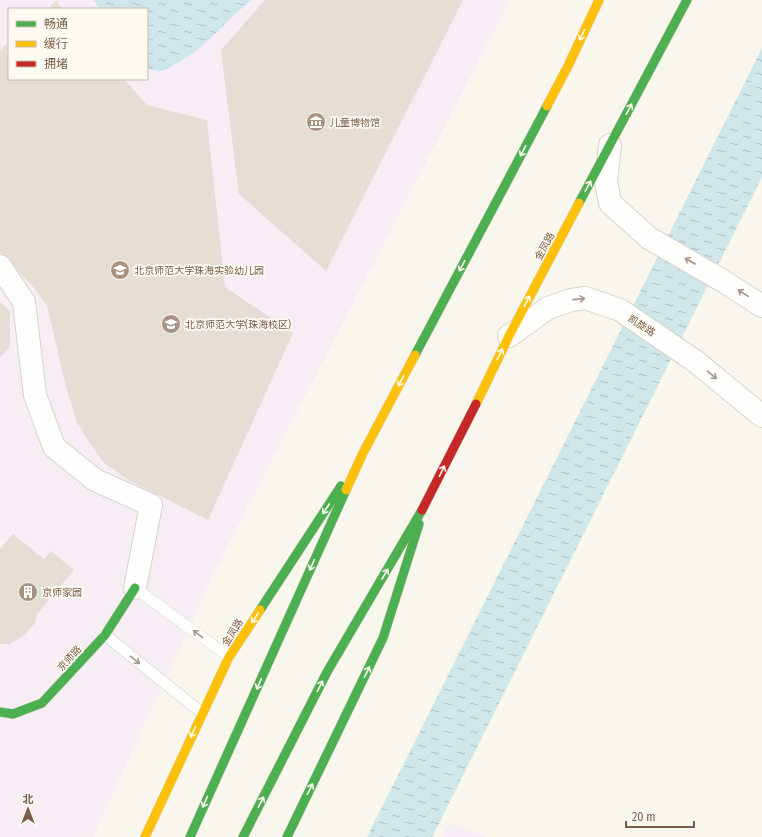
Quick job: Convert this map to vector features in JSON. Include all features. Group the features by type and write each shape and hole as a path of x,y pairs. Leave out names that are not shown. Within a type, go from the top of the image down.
{"main road":[{"name":"金凤路","path":"190,837 363,453 568,66 599,0"},
{"name":"金凤路","path":"243,837 327,672 425,506 509,336 687,0"},
{"name":"金凤路","path":"145,837 229,657 363,453"},
{"name":"金凤路","path":"286,837 383,638 425,506"},
{"name":"京师路","path":"0,712 13,714 42,703 105,635 135,588"}],"street":[{"path":"610,144 606,181 610,203 649,238 723,281 762,306"},
{"path":"0,266 24,302 35,395 54,447 95,480 151,505 135,588"},
{"name":"凯旋路","path":"509,336 548,308 571,300 585,298 620,310 695,361 761,413"}],"lane":[{"path":"135,588 229,657"},
{"path":"105,635 202,713"}],"shaded area":[{"name":"北京师范大学(珠海校区)","path":"0,0 510,0 216,568 93,837 0,837"},
{"path":"449,823 486,837 442,837"}],"water":[{"path":"94,0 252,0 195,52 162,71 148,69 148,8 98,8"},
{"path":"762,48 762,177 432,837 367,837"}],"building":[{"name":"儿童博物馆","path":"265,0 463,0 326,271 239,194 221,50"},
{"path":"56,1 62,8 48,8"},
{"name":"北京师范大学珠海实验幼儿园","path":"8,43 8,80 125,80 147,105 207,120 225,287 293,333 208,520 130,481 104,463 76,420 66,387 47,306 34,288 0,252 0,50"},
{"path":"0,302 10,311 10,346 0,357"},
{"name":"京师家园","path":"13,534 44,559 51,551 74,570 37,614 35,623 24,636 9,644 0,644 0,549"}],"traffic: fast":[{"path":"579,203 687,0"},
{"path":"415,355 547,106"},
{"path":"260,610 341,486"},
{"path":"190,837 346,490"},
{"path":"243,837 327,672 422,510"},
{"path":"287,837 383,638 419,524"},
{"path":"0,712 13,714 42,703 105,635 135,588"}],"traffic: slow":[{"path":"547,106 568,66 599,0"},
{"path":"476,404 509,336 579,203"},
{"path":"346,490 363,453 415,355"},
{"path":"145,837 229,657 260,610"}],"traffic: jam":[{"path":"422,510 476,404"}],"place":[{"name":"儿童博物馆","path":"316,122"},
{"name":"北京师范大学珠海实验幼儿园","path":"120,270"},
{"name":"北京师范大学(珠海校区)","path":"171,324"},
{"name":"京师家园","path":"28,592"}]}
